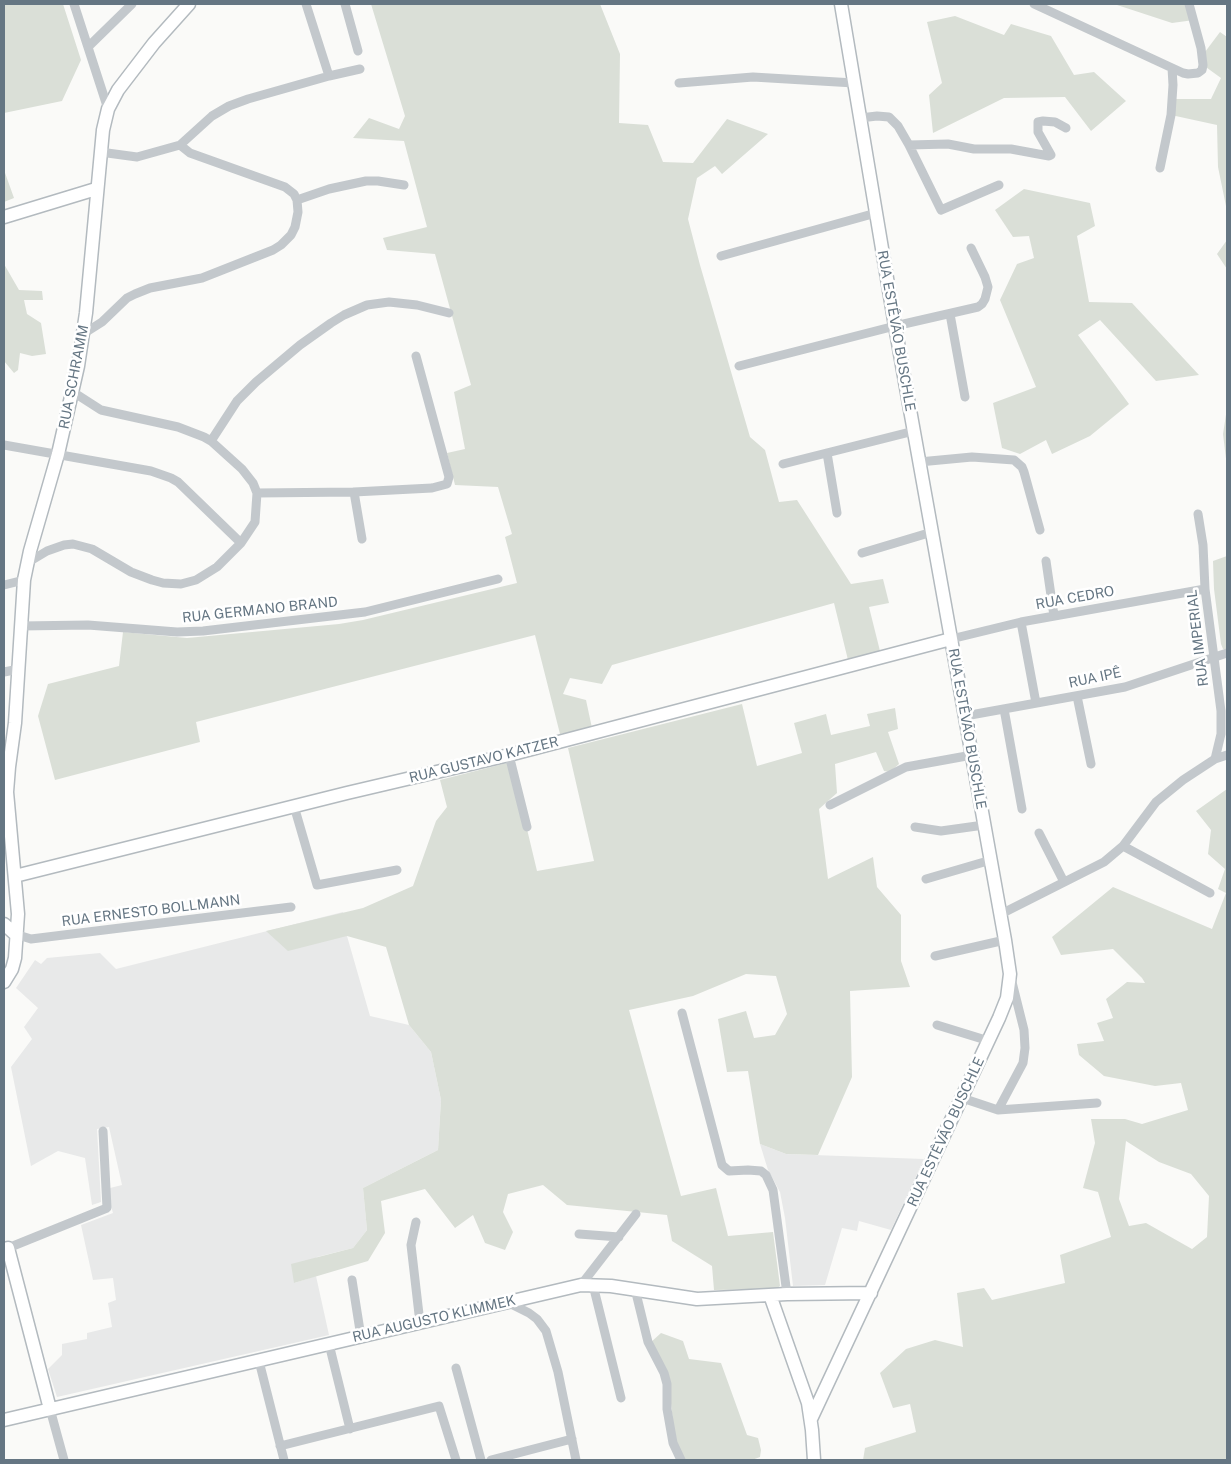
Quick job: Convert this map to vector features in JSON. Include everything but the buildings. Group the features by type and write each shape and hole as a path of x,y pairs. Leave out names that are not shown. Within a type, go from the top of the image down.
{"street":[{"path":"74,4 108,109"},
{"path":"88,47 132,4"},
{"name":"RUA SCHRAMM","path":"4,982 15,958 15,934 18,914 6,770 19,669 24,580 73,392 83,334 102,130 108,109 125,80 188,4"},
{"path":"306,4 329,76"},
{"path":"345,4 358,51"},
{"name":"RUA ESTÊVÃO BUSCHLE","path":"811,1419 989,1041 1007,998 1010,974 1001,914 895,326 841,4"},
{"path":"1034,4 1188,74 1198,73 1202,70 1202,48 1189,4"},
{"path":"1160,168 1172,107 1174,85 1172,68"},
{"path":"100,152 137,157 180,146 212,116 229,106 329,76 360,69"},
{"path":"679,83 753,78 854,83"},
{"path":"860,118 889,117 898,126 940,210 999,185"},
{"path":"909,145 948,144 974,149 1011,148 1051,156 1038,132 1038,122 1055,122 1066,128"},
{"path":"83,334 96,326 127,298 135,294 150,288 202,278 273,250 291,235 296,220 297,200 290,190 280,184 198,156 180,146"},
{"path":"297,200 366,181 404,185"},
{"path":"4,217 96,189"},
{"path":"721,256 876,213"},
{"path":"738,366 978,307 985,300 988,287 971,248"},
{"path":"211,441 237,401 256,382 308,339 344,316 367,305 389,302 417,305 449,313"},
{"path":"950,314 965,396"},
{"path":"257,493 354,492 438,487 447,484 448,481 416,356"},
{"path":"27,563 48,550 73,544 92,549 131,572 152,580 181,584 196,580 209,573 241,543 255,522 257,493 253,484 242,469 211,441 178,427 154,420 108,412 94,406 73,392"},
{"path":"783,464 914,431"},
{"path":"4,444 152,471 171,478 178,482 241,543"},
{"path":"827,453 837,513"},
{"path":"919,462 972,457 1014,460 1022,467 1024,472 1040,530"},
{"path":"354,492 362,539"},
{"name":"RUA IMPERIAL","path":"1198,514 1203,545 1205,589 1215,658 1221,734 1215,759"},
{"path":"862,553 932,532"},
{"path":"1046,561 1054,616"},
{"name":"RUA GERMANO BRAND","path":"21,626 95,626 182,632 220,630 365,612 498,579"},
{"path":"4,585 24,580"},
{"name":"RUA CEDRO","path":"951,639 1021,622 1205,589"},
{"path":"1021,622 1036,703"},
{"name":"RUA GUSTAVO KATZER","path":"15,876 294,806 510,756 951,639"},
{"name":"RUA IPÊ","path":"965,716 1125,687 1227,653"},
{"path":"4,672 19,669"},
{"path":"1077,696 1091,764"},
{"path":"1004,709 1022,809"},
{"path":"830,805 906,767 972,755"},
{"path":"1001,914 1098,866 1110,858 1123,846 1151,806 1183,780 1215,759 1227,755"},
{"path":"510,756 527,827"},
{"path":"294,806 317,885 397,870"},
{"path":"915,827 941,832 984,825"},
{"path":"1039,832 1064,882"},
{"path":"1123,846 1210,893"},
{"path":"926,879 991,860"},
{"name":"RUA ERNESTO BOLLMANN","path":"15,934 31,939 291,907"},
{"path":"4,924 15,934"},
{"path":"935,956 1005,940"},
{"path":"998,1110 1020,1068 1025,1053 1022,1019 1010,974"},
{"path":"682,1013 722,1165 729,1171 755,1170 761,1172 766,1175 773,1190 787,1294"},
{"path":"937,1025 989,1041"},
{"path":"962,1098 998,1110 1097,1103"},
{"path":"64,1460 6,1248 107,1208 103,1131"},
{"path":"622,1398 587,1285 636,1214"},
{"path":"416,1222 411,1245 420,1323"},
{"path":"579,1234 619,1237"},
{"path":"352,1280 361,1336"},
{"name":"RUA AUGUSTO KLIMMEK","path":"4,1420 506,1302 587,1285 635,1289 697,1299 787,1294 871,1293"},
{"path":"635,1289 648,1342 664,1373 667,1384 667,1409 673,1443 681,1460"},
{"path":"770,1295 805,1392 811,1419 814,1460"},
{"path":"506,1302 529,1313 537,1319 546,1331 558,1372 576,1460"},
{"path":"329,1344 350,1429"},
{"path":"259,1361 284,1460"},
{"path":"456,1368 481,1460"},
{"path":"805,1392 811,1394 824,1391"},
{"path":"280,1446 439,1406 456,1460"},
{"path":"491,1460 572,1438"}],"shaded area":[{"path":"4,4 63,4 81,60 62,101 4,113"},
{"path":"371,4 600,4 620,54 619,123 648,125 663,162 693,163 727,119 768,134 722,174 715,166 697,178 688,219 750,437 765,450 779,502 797,500 851,584 883,579 889,603 869,607 880,651 848,660 834,603 612,665 602,684 570,678 563,694 586,700 592,728 560,734 535,635 196,722 200,742 55,780 38,716 48,684 119,666 123,632 187,638 339,624 517,583 505,537 512,534 498,487 455,485 447,453 465,449 454,392 471,385 435,254 387,250 383,238 427,227 404,141 353,138 369,118 399,129 405,116"},
{"path":"1114,4 1189,4 1194,20 1172,23"},
{"path":"955,16 1004,35 1011,24 1051,36 1074,75 1094,72 1126,101 1091,131 1065,97 1004,98 933,133 929,95 942,83 927,22"},
{"path":"1220,32 1227,37 1227,211 1218,167 1217,125 1171,115 1173,99 1211,99 1221,78 1203,65 1202,56"},
{"path":"4,170 14,198 4,202"},
{"path":"1024,189 1090,203 1095,226 1077,236 1089,302 1132,303 1199,375 1156,381 1100,320 1078,335 1129,404 1090,436 1052,454 1046,440 1020,454 1002,448 993,403 1036,387 1000,300 1017,264 1034,258 1029,236 1013,237 995,210"},
{"path":"1227,240 1227,269 1217,254"},
{"path":"4,264 19,290 42,291 43,300 24,300 27,314 41,323 46,354 32,356 20,353 18,370 14,373 4,361"},
{"path":"1227,408 1227,467 1223,434"},
{"path":"1227,556 1227,649 1223,649 1214,589 1213,561"},
{"path":"742,704 757,766 802,753 794,723 826,714 831,735 870,726 867,714 895,708 898,729 888,732 899,764 890,772 884,771 876,752 835,764 837,793 819,809 828,879 873,857 877,887 901,915 901,961 910,987 850,991 852,1077 818,1155 786,1154 760,1144 748,1071 727,1072 718,1019 746,1011 754,1038 775,1035 787,1014 776,976 746,974 693,996 629,1010 681,1196 716,1188 728,1236 773,1232 780,1286 776,1289 714,1290 712,1266 672,1241 667,1215 567,1205 543,1185 508,1194 503,1212 513,1232 505,1250 485,1243 473,1215 455,1228 425,1189 381,1201 385,1233 368,1261 294,1283 291,1264 353,1248 367,1230 363,1188 438,1150 441,1100 431,1052 409,1025 386,947 347,936 288,951 266,931 363,908 413,886 436,821 447,807 440,780 511,762 537,871 594,861 568,748"},
{"path":"1227,789 1227,1460 863,1460 865,1448 916,1432 910,1404 893,1408 880,1373 906,1349 935,1340 963,1347 957,1293 984,1288 992,1300 1065,1283 1060,1255 1111,1237 1098,1192 1083,1188 1095,1143 1091,1119 1125,1119 1142,1124 1188,1110 1181,1083 1155,1086 1104,1076 1079,1055 1077,1044 1104,1041 1097,1023 1113,1018 1106,999 1127,982 1145,983 1113,949 1061,955 1052,937 1113,887 1212,929 1226,893 1218,889 1225,869 1208,854 1211,830 1196,811","holes":["1126,1141 1159,1162 1191,1174 1209,1196 1207,1237 1192,1249 1146,1223 1129,1226 1119,1199"]},
{"path":"343,912 347,936 370,1016 409,1025 431,1052 441,1100 438,1150 363,1188 367,1230 353,1248 317,1257 294,1283 316,1276 329,1335 57,1397 48,1369 62,1355 62,1344 87,1339 87,1333 112,1327 108,1303 116,1300 113,1278 93,1280 81,1225 113,1213 106,1189 122,1185 109,1127 97,1129 101,1202 92,1205 85,1158 58,1151 31,1166 11,1067 32,1039 24,1027 38,1008 16,988 35,960 41,964 47,958 100,953 116,969"},
{"path":"760,1144 786,1154 924,1159 891,1230 859,1221 857,1231 842,1228 825,1285 793,1286 780,1192 768,1170"},
{"path":"661,1333 683,1341 689,1359 721,1363 747,1435 758,1438 761,1450 760,1457 752,1460 683,1460 675,1442 669,1384 650,1343"}]}
